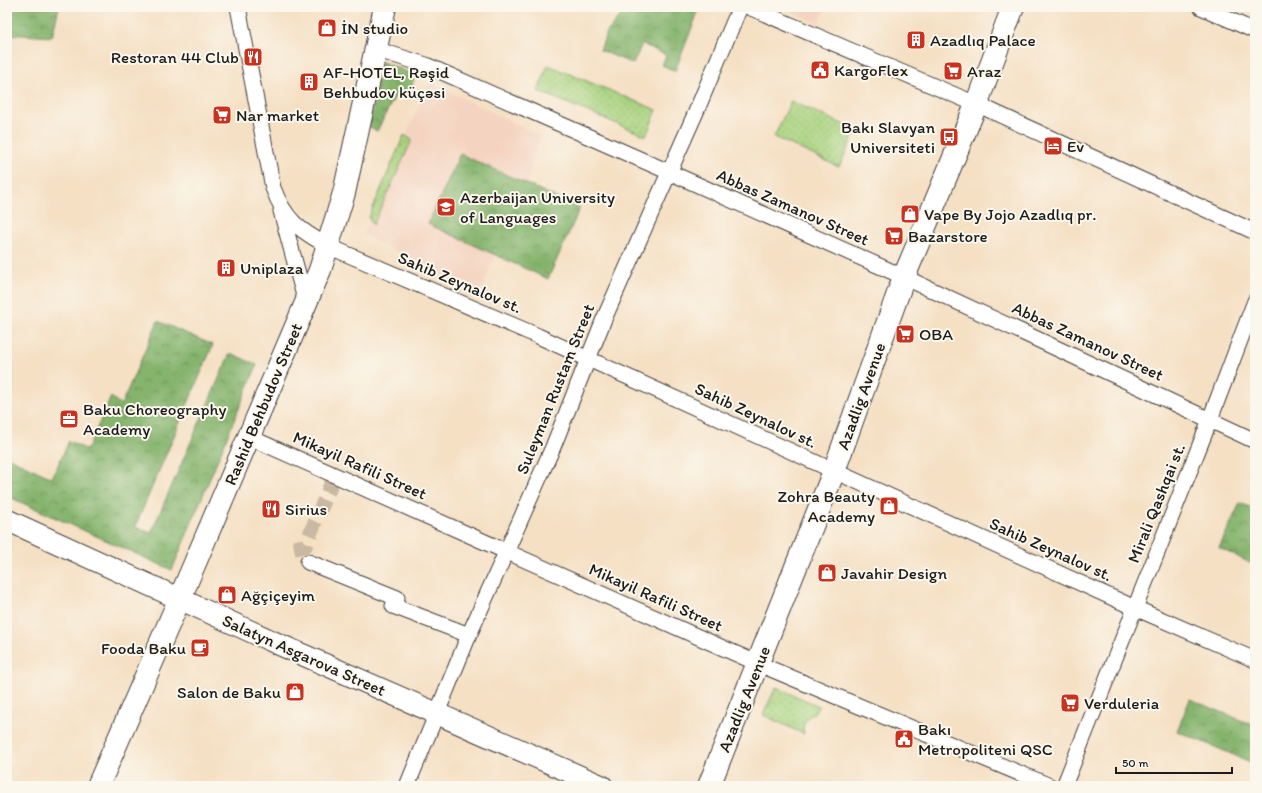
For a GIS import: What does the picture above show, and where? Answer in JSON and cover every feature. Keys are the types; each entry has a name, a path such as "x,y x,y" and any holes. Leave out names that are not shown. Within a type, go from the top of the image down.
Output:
{"main road":[{"name":"Rashid Behbudov Street","path":"98,786 249,437 306,303 328,246 344,193 385,7"},
{"name":"Azadlig Avenue","path":"709,786 759,664 834,471 904,277 976,104 1013,7"},
{"name":"Salatyn Asgarova Street","path":"7,520 437,714 602,786"}],"street":[{"path":"238,7 273,188 280,207 306,303"},
{"name":"Suleyman Rustam Street","path":"407,786 469,635 553,447 587,358 740,7"},
{"path":"749,7 976,104 1255,232"},
{"path":"1201,7 1255,31"},
{"name":"Abbas Zamanov Street","path":"375,49 426,65 669,172 904,277 1255,441"},
{"name":"Sahib Zeynalov st.","path":"280,207 296,225 328,246 587,358 1135,608 1255,660"},
{"name":"Mirali Qashqai st.","path":"1064,786 1210,419 1255,301"},
{"name":"Mikayil Rafili Street","path":"249,437 759,664 1050,786"},
{"path":"308,562 397,598 393,606 469,635"}],"shaded area":[{"path":"782,7 826,7 818,24"},
{"name":"Azerbaijan University of Languages","path":"429,82 540,136 527,184 480,292 363,235"}],"green space":[{"path":"7,7 59,7 52,37 7,34"},
{"path":"628,7 700,7 675,71 662,65 666,55 642,44 633,64 600,50 607,32"},
{"path":"382,62 416,75 407,97 396,94 377,131 369,127"},
{"path":"548,65 657,110 646,136 538,91"},
{"path":"791,101 856,130 839,167 774,137"},
{"path":"404,135 412,140 373,225 369,217"},
{"path":"460,154 580,208 548,279 428,224"},
{"path":"158,321 213,345 135,527 151,533 230,353 257,365 172,570 7,496 7,457 52,478 69,441 87,450 111,397 121,405"},
{"path":"1240,503 1255,509 1255,565 1219,548"},
{"path":"776,687 819,706 804,724 804,734 763,715"},
{"path":"1190,699 1255,726 1255,764 1177,731"}],"tunnel":[{"path":"294,548 305,546 335,475"}],"place":[{"name":"İN studio","path":"327,28"},
{"name":"Azadlıq Palace","path":"916,40"},
{"name":"Restoran 44 Club","path":"253,57"},
{"name":"KargoFlex","path":"820,70"},
{"name":"Araz","path":"953,71"},
{"name":"AF-HOTEL, Rəşid Behbudov küçəsi","path":"309,82"},
{"name":"Nar market","path":"222,115"},
{"name":"Bakı Slavyan Universiteti","path":"949,137"},
{"name":"Ev","path":"1053,146"},
{"name":"Azerbaijan University of Languages","path":"446,207"},
{"name":"Vape By Jojo Azadlıq pr.","path":"910,214"},
{"name":"Bazarstore","path":"894,236"},
{"name":"Uniplaza","path":"226,268"},
{"name":"OBA","path":"905,334"},
{"name":"Baku Choreography Academy","path":"69,419"},
{"name":"Zohra Beauty Academy","path":"889,506"},
{"name":"Sirius","path":"271,509"},
{"name":"Javahir Design","path":"827,573"},
{"name":"Ağçiçeyim","path":"227,595"},
{"name":"Fooda Baku","path":"200,648"},
{"name":"Salon de Baku","path":"295,692"},
{"name":"Verduleria","path":"1070,703"},
{"name":"Bakı Metropoliteni QSC","path":"904,739"}]}
